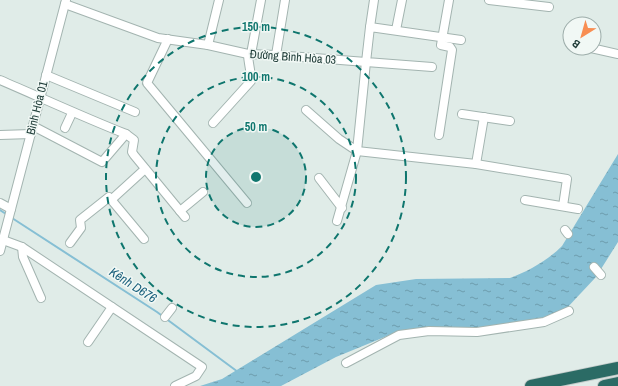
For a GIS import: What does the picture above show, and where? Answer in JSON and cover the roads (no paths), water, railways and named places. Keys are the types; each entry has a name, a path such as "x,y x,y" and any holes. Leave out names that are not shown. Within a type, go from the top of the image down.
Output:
{"highway":[{"path":"531,386 618,368"},
{"path":"604,386 618,383"}],"street":[{"path":"208,45 219,0"},
{"path":"213,123 251,81 252,78 248,66 261,0"},
{"path":"276,55 285,0"},
{"path":"337,221 342,208 357,151 374,0"},
{"path":"396,30 402,0"},
{"path":"439,135 452,50 450,47 441,46 449,0"},
{"path":"489,0 549,8"},
{"name":"Đường Bình Hòa 03","path":"66,2 158,38 208,45 250,54 432,67"},
{"name":"Bình Hòa 01","path":"0,251 66,2"},
{"path":"370,26 461,40"},
{"path":"168,39 147,83 247,203"},
{"path":"602,50 618,54"},
{"path":"46,75 135,112"},
{"path":"0,80 40,97 72,113 126,134 134,140 132,152 183,214 203,192"},
{"path":"306,110 339,139 357,151 476,164 566,179 563,206"},
{"path":"65,128 72,113"},
{"path":"462,114 510,121"},
{"path":"476,164 484,118"},
{"path":"0,135 32,130 102,162 126,134"},
{"path":"111,200 145,169"},
{"path":"319,178 342,208"},
{"path":"70,243 81,228 80,220 109,197 144,239"},
{"path":"525,200 578,209"},
{"path":"0,203 11,212"},
{"path":"4,237 22,247 112,307 156,331 202,367 196,376 175,386"},
{"path":"22,247 23,257 41,298"},
{"path":"594,266 601,275"},
{"path":"88,342 112,307"},
{"path":"165,317 172,308"},
{"path":"346,363 399,335 429,331 477,332 544,322 569,312"}],"water":[{"path":"618,154 618,242 596,277 566,309 544,319 475,330 397,332 336,357 281,386 200,386 222,379 376,285 416,279 510,278 524,272 551,256 562,246"}],"waterway":[{"name":"Kênh D676","path":"0,210 6,214"},
{"name":"Kênh D676","path":"12,218 157,312 238,372"}]}
